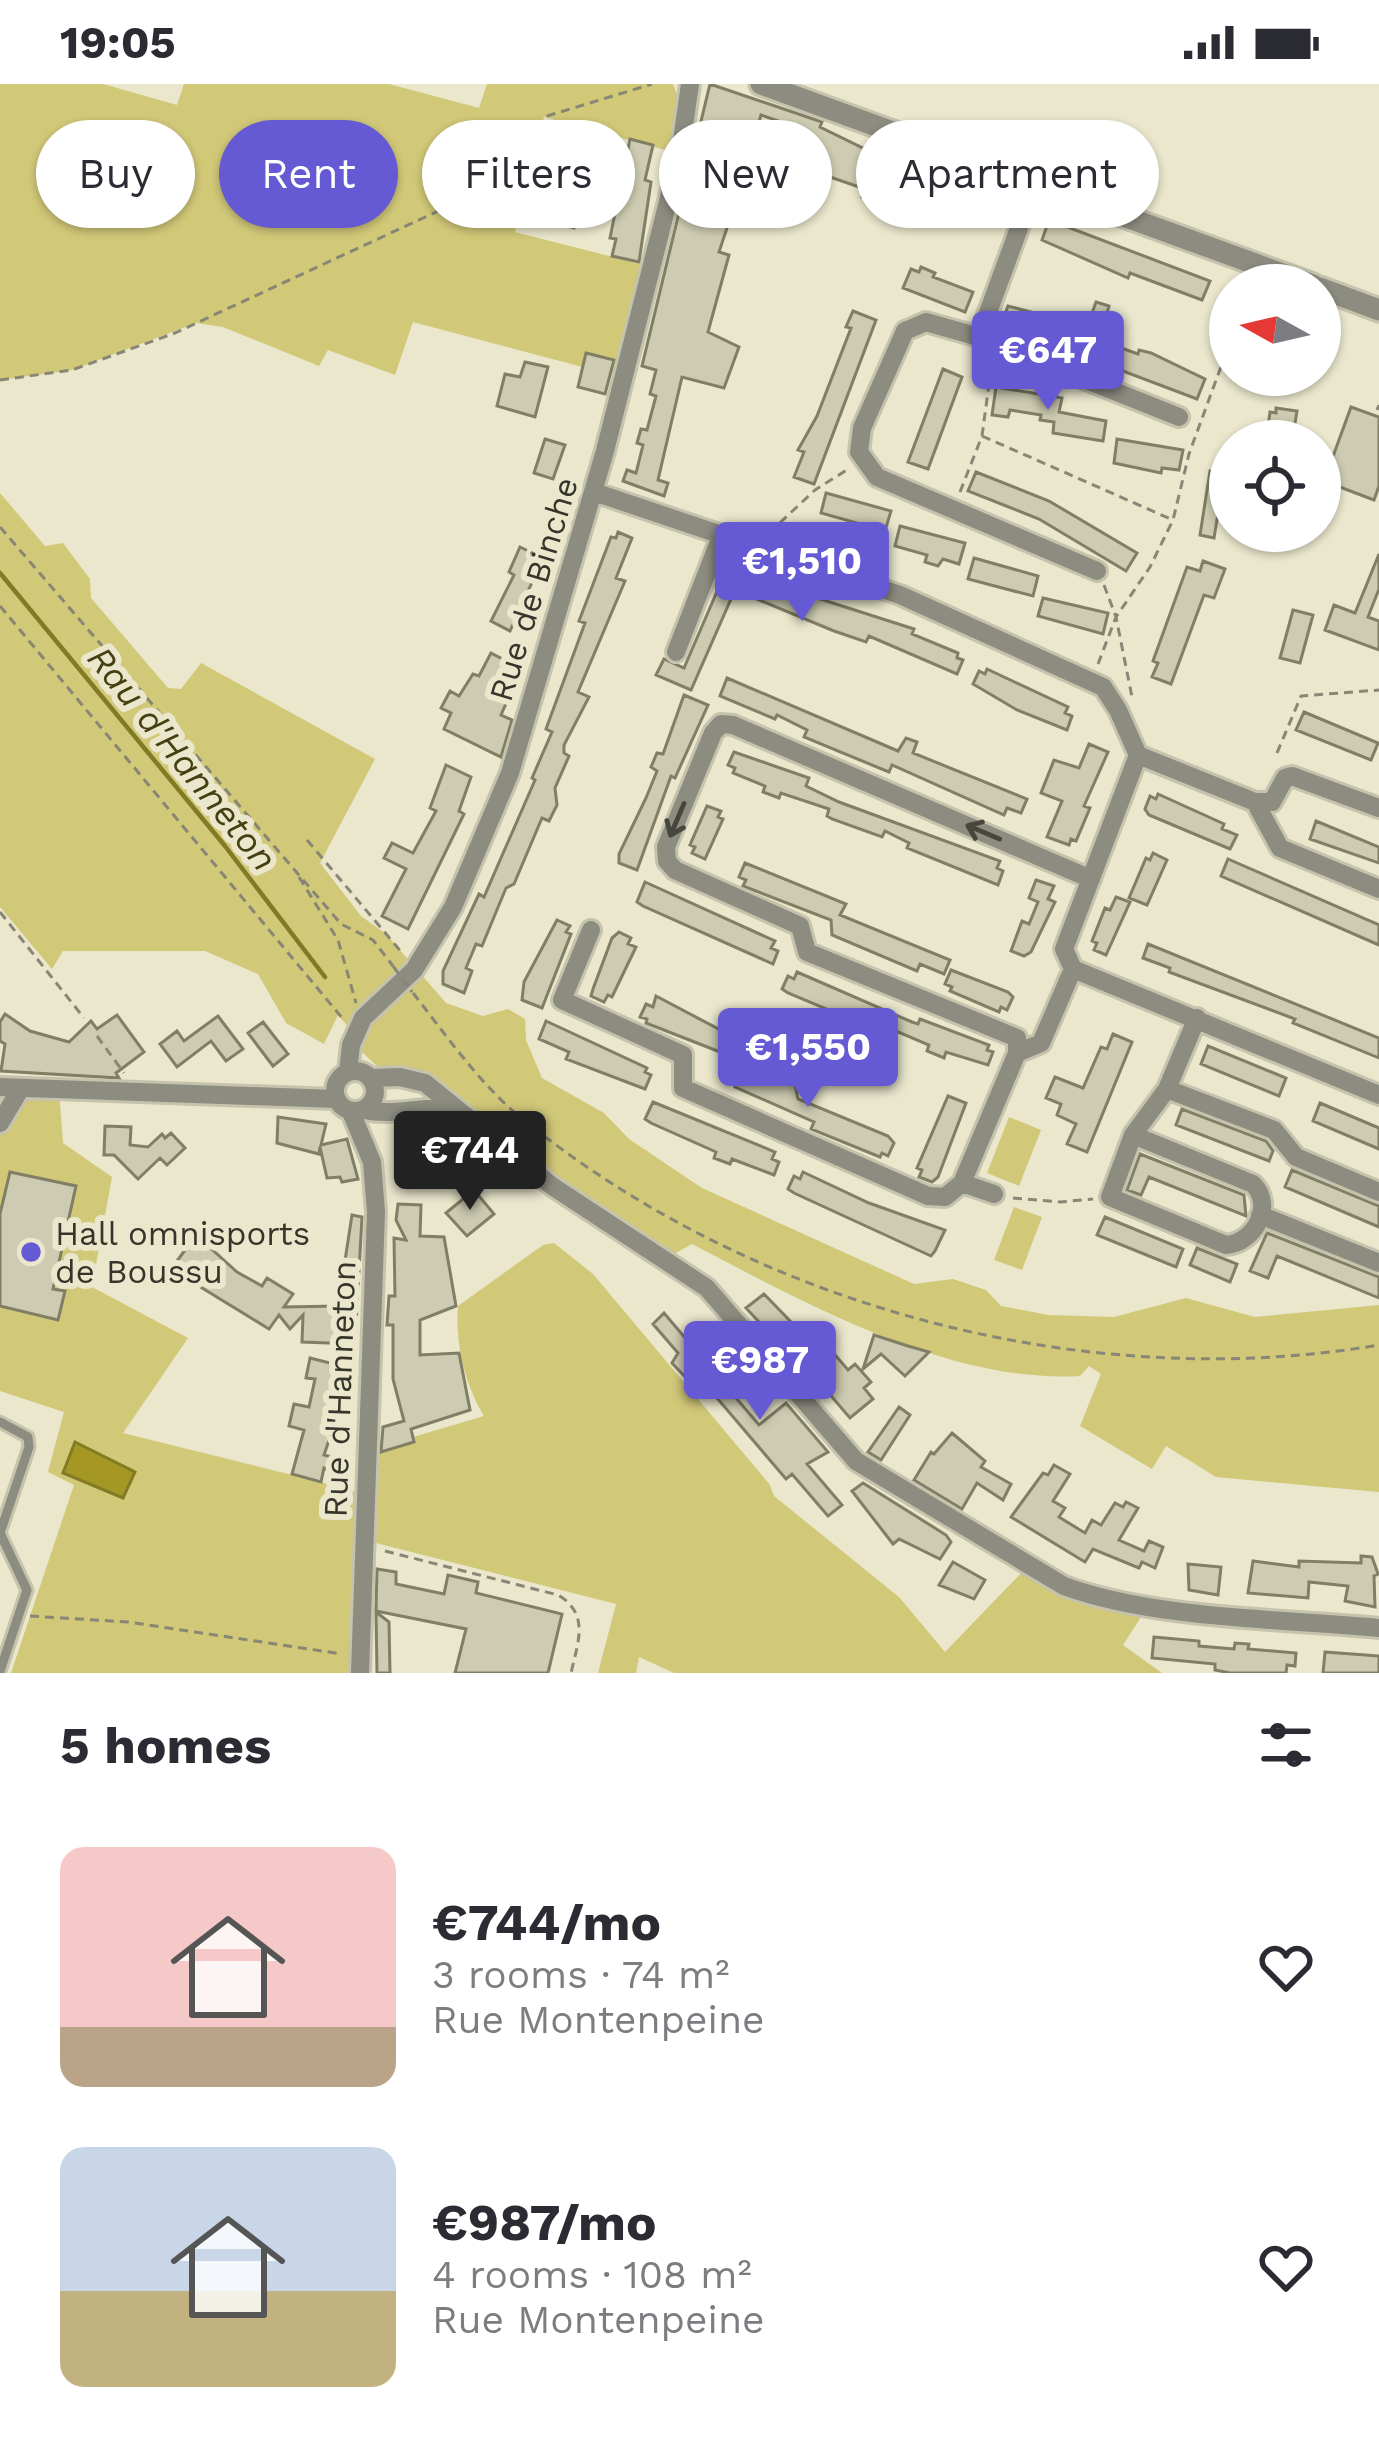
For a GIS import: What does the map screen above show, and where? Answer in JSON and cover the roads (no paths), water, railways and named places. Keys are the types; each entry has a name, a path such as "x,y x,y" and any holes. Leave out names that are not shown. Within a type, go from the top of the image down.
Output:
{"street":[{"name":"Rue de Binche","path":"350,1107 338,1080 348,1072 355,1035 383,995 414,970 453,907 493,821 594,492 680,154 690,84"},
{"path":"761,84 862,120"},
{"path":"987,340 1022,228"},
{"path":"1159,228 1258,264"},
{"path":"1341,295 1379,310"},
{"path":"1097,571 877,476 862,460 858,444 862,428 905,331 926,322 987,340 1179,416"},
{"path":"594,492 901,595 1092,682 1110,696 1138,755 1255,802 1272,802 1285,778 1292,776 1379,808"},
{"path":"676,652 722,534"},
{"path":"591,930 562,1000 682,1054 682,1088 928,1196 945,1197 962,1183 1017,1053 1017,1038 807,952 800,926 675,870 667,861 666,847 713,734 722,724 733,724 1091,878"},
{"path":"1138,755 1064,949 1073,969 1379,1095"},
{"path":"1255,802 1284,851 1379,889"},
{"path":"1017,1053 1041,1043 1073,969"},
{"path":"1133,1135 1253,1184 1262,1193 1252,1235 1241,1244 1226,1245 1110,1197 1133,1135 1167,1089 1197,1018"},
{"path":"348,1072 425,1083 552,1186 696,1279 856,1461 1064,1586 1099,1599 1148,1606 1379,1628"},
{"path":"350,1107 374,1098 371,1078"},
{"path":"0,1123 10,1087 350,1107 395,1115 435,1108 456,1111"},
{"path":"1167,1089 1274,1130 1296,1157 1379,1192"},
{"name":"Rue d'Hanneton","path":"350,1107 371,1162 376,1212 360,1673"},
{"path":"371,1162 376,1140 395,1115"},
{"path":"962,1183 994,1194"},
{"path":"1260,1215 1379,1263"}],"lane":[{"path":"0,1422 28,1437 29,1447 0,1533 26,1581 0,1671"}],"waterway":[{"name":"Rau d'Hanneton","path":"0,573 225,846 325,977"}],"place":[{"name":"Hall omnisports de Boussu","path":"31,1252"}]}
